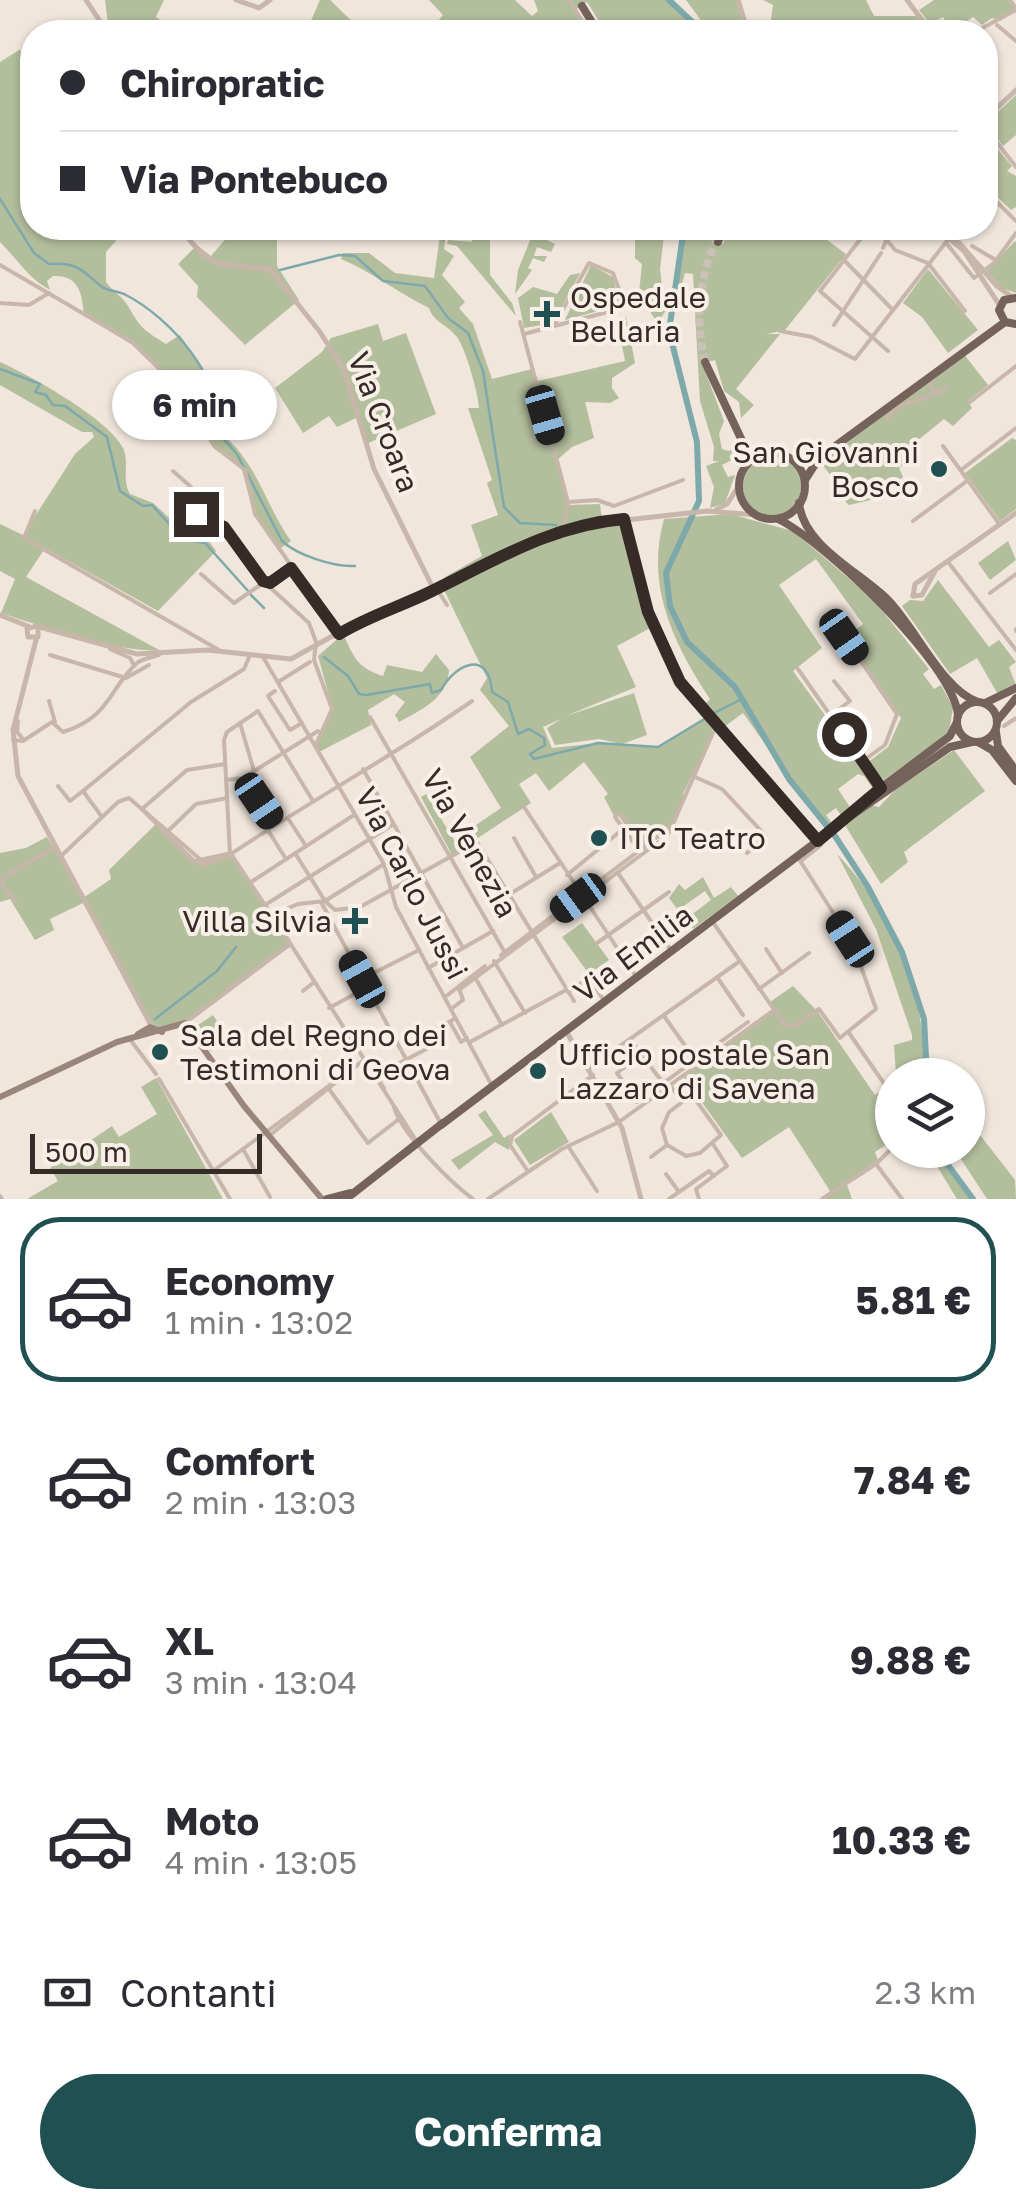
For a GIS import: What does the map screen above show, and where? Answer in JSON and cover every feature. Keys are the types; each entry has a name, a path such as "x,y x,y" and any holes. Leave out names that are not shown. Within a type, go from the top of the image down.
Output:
{"main road":[{"path":"582,6 591,20"},
{"path":"1014,298 1008,319 813,456 794,459 762,454 745,440 706,362 744,445 747,464 738,487 740,502 757,515 778,519 801,534 886,606 955,698 959,727 975,742 992,750 1016,781"},
{"path":"1008,319 820,458 805,480 800,503 801,518 810,532 886,598 960,694 992,714 996,742 1016,772"},
{"path":"747,464 762,454"},
{"path":"794,459 805,480"},
{"path":"778,519 791,515 800,503"},
{"path":"885,788 950,747 990,738 992,714 998,701 1016,688"},
{"path":"992,714 1015,699"},
{"path":"885,788 959,727 966,706 992,714"},
{"name":"Via Emilia","path":"346,1199 799,859 885,788"},
{"path":"0,1097 36,1076 135,1039 151,1029 185,1023 268,1134 317,1190 331,1199"},
{"name":"Via Emilia","path":"331,1199 354,1191"}],"street":[{"path":"236,0 260,8 270,0"},
{"path":"1010,0 1016,9"},
{"path":"998,144 1016,168"},
{"path":"998,203 1016,221"},
{"path":"955,240 974,278 996,260 1016,233"},
{"name":"Via Croara","path":"191,240 210,262 274,272 320,332 344,370 374,469 436,590"},
{"path":"858,240 820,289 888,351"},
{"path":"834,325 864,282 886,240"},
{"path":"888,240 895,250 928,263 965,311"},
{"path":"780,331 812,337 855,359 949,240"},
{"path":"956,240 982,271 1014,298"},
{"path":"972,246 996,260"},
{"path":"843,259 892,310"},
{"path":"524,334 623,307 613,273 590,262 554,325"},
{"path":"0,265 132,342 190,398 214,446 245,470 254,514 339,634"},
{"path":"982,271 1008,319"},
{"path":"0,303 29,305 49,293"},
{"path":"563,315 565,322"},
{"path":"520,322 568,502 563,529"},
{"path":"970,402 1016,366"},
{"path":"928,377 935,394"},
{"path":"886,418 899,406 947,388"},
{"path":"960,470 1016,428"},
{"path":"943,446 1000,525"},
{"path":"173,471 191,488 196,514 224,527 263,581 270,583 309,623 316,649 313,662 332,705 316,748"},
{"path":"568,502 597,500 611,506 683,480"},
{"path":"913,522 967,482"},
{"path":"710,511 727,504 738,487"},
{"path":"35,511 24,538 221,651"},
{"path":"0,615 28,632 52,631 159,655 221,651 263,657 300,656 376,612 436,590 480,564 563,529 695,512 757,515"},
{"path":"936,570 922,595 913,596 913,586 1000,525 1015,517"},
{"path":"624,519 648,612 676,676 720,730 824,838"},
{"path":"948,562 1016,650"},
{"path":"201,574 234,604 270,583 288,566"},
{"path":"990,593 1016,574"},
{"path":"436,590 447,604"},
{"path":"28,632 38,634"},
{"path":"28,632 33,657"},
{"path":"841,632 897,714 885,745 863,761"},
{"path":"38,634 16,714 16,766 151,1029"},
{"path":"106,646 130,658 132,669"},
{"path":"50,655 126,678 149,665"},
{"path":"49,701 64,732 72,729 108,706 140,661 159,655"},
{"path":"58,786 70,802 192,702 244,668 250,655"},
{"path":"300,656 313,662"},
{"name":"Via Carlo Jussi","path":"263,657 384,864 396,906 492,1086"},
{"path":"278,682 313,662"},
{"path":"808,664 798,670 885,788"},
{"path":"830,715 850,702 834,681"},
{"name":"Via Carlo Jussi","path":"275,691 268,696 290,730 302,723"},
{"name":"Via Venezia","path":"395,754 472,701"},
{"path":"313,801 258,712 224,736 228,841 233,853 417,1143"},
{"path":"16,714 17,732 24,739"},
{"path":"992,714 1014,719 1016,728"},
{"name":"Via Venezia","path":"370,716 505,953"},
{"path":"16,766 16,748 24,739 56,722"},
{"path":"240,723 254,771"},
{"path":"226,780 244,778 322,728"},
{"path":"444,997 666,834 676,822 712,738 720,730"},
{"path":"712,738 720,730"},
{"path":"13,740 24,739"},
{"path":"167,832 193,861 203,864 233,853 362,768 395,754"},
{"path":"142,809 187,770 225,764"},
{"path":"362,768 463,948"},
{"path":"695,777 727,793 766,836 747,853"},
{"path":"244,778 275,825"},
{"path":"83,791 102,817"},
{"path":"60,856 125,798 202,860"},
{"path":"167,832 196,804 227,798"},
{"path":"524,807 581,898 638,978"},
{"path":"619,813 642,851 615,817 619,813"},
{"path":"251,882 354,815"},
{"path":"289,820 306,846"},
{"path":"266,906 393,824"},
{"path":"567,875 623,829"},
{"path":"268,832 286,859"},
{"path":"514,838 536,878"},
{"path":"323,901 330,908 349,910 394,890 473,843 481,845 574,1001"},
{"path":"16,902 2,884 4,877 55,847"},
{"path":"193,861 233,853"},
{"path":"295,853 442,1124"},
{"path":"712,921 790,1027 819,1009 838,1038 849,1033 876,1012 850,939 799,859"},
{"path":"510,894 560,863"},
{"path":"272,915 305,902 323,901 384,864"},
{"path":"617,871 672,952"},
{"path":"597,943 668,892"},
{"path":"328,918 330,908"},
{"path":"428,968 493,931"},
{"path":"185,1023 290,945"},
{"path":"362,979 419,950"},
{"path":"766,950 782,973"},
{"path":"759,989 809,953"},
{"path":"494,961 525,1013"},
{"path":"588,1068 740,961"},
{"path":"474,976 502,1025"},
{"path":"717,977 743,1014"},
{"path":"468,1040 589,978 605,1002"},
{"path":"303,991 313,983"},
{"path":"329,1008 366,988"},
{"path":"451,1009 462,1002 457,989"},
{"path":"642,1054 616,1074 638,1102 774,1010"},
{"path":"663,1015 697,1062"},
{"path":"377,1075 432,1046 428,1034 456,1018"},
{"name":"Via Carlo Jussi","path":"449,1022 460,1042 468,1040"},
{"path":"488,1199 568,1146 619,1122 748,1022"},
{"path":"566,1031 619,1122 642,1199"},
{"path":"849,1033 875,1071"},
{"path":"135,1039 230,1199"},
{"path":"630,1039 663,1083"},
{"path":"364,1060 384,1091"},
{"path":"213,1171 364,1060"},
{"path":"268,1134 364,1060"},
{"path":"528,1171 511,1146 512,1136 592,1076"},
{"path":"670,1085 683,1102"},
{"path":"329,1089 368,1143 400,1119"},
{"path":"691,1097 720,1134 713,1144 689,1156 667,1145 664,1120 691,1097"},
{"path":"394,1107 417,1143 470,1199"},
{"path":"699,1199 696,1189 727,1165 713,1144"},
{"path":"651,1157 667,1145"},
{"path":"568,1146 597,1191"},
{"path":"243,1149 270,1197"},
{"path":"822,1199 875,1165"},
{"path":"879,1168 902,1199"},
{"path":"670,1199 709,1170 714,1176"},
{"path":"666,1174 679,1192"}],"green space":[{"path":"105,0 164,0 156,17 160,20 108,20"},
{"path":"320,0 330,0 351,20 311,20"},
{"path":"429,0 515,0 532,16 538,11 534,0 669,0 695,20 598,20 587,2 575,10 581,20 439,20 443,15"},
{"path":"686,0 739,0 746,20 701,20"},
{"path":"763,0 866,0 874,16 916,16 919,20 771,20 773,5"},
{"path":"934,0 1008,0 1015,9 1000,21 973,17 927,20 919,10"},
{"path":"20,50 20,240 116,241 106,252 106,282 153,335 166,344 180,335 230,414 228,439 248,463 291,541 278,550 254,515 241,466 209,442 201,415 190,400 139,349 84,315 74,282 53,276 47,281 50,290 29,274 0,242 0,62"},
{"path":"1016,95 1016,135 1003,146 998,139 998,112"},
{"path":"998,150 1012,166 1007,171 1016,176 1016,207 1011,210 998,198"},
{"path":"225,240 277,240 277,266 299,300 245,345 197,297 198,286 178,264 197,245 211,256"},
{"path":"439,240 445,240 444,249 454,256 442,275 465,302 459,308 473,324 492,379 532,369 552,437 538,381 625,361 618,324 626,317 635,363 612,378 612,388 619,398 610,403 585,402 594,438 572,447 557,460 569,505 600,504 602,520 622,526 642,603 654,626 617,646 636,687 566,716 634,693 647,735 622,744 599,739 555,745 547,728 561,719 543,727 552,748 598,743 658,747 707,718 714,732 683,794 686,797 676,822 645,848 620,812 614,816 604,797 608,794 584,762 549,791 536,773 519,784 531,803 452,855 421,797 426,794 454,840 501,808 470,757 509,726 480,690 487,678 444,590 445,577 482,556 471,525 498,515 487,483 492,480 468,408 479,408 476,392 457,337 429,308 341,259 343,253 369,253 395,273 434,278"},
{"path":"448,240 490,240 490,275 512,303 516,316 457,246 447,244"},
{"path":"530,240 555,244 551,252 537,247 534,256 547,256 544,262 533,258 528,268 532,270 515,294 518,270"},
{"path":"635,240 664,240 660,269 665,312 660,319 654,318 639,293 642,264 635,258"},
{"path":"682,240 713,240 723,244 724,240 827,240 846,254 785,330 767,334 780,334 736,389 754,405 741,418 739,402 724,391 715,360 702,363 724,421 719,434 722,449 729,451 739,442 738,467 732,460 722,465 728,477 735,475 725,503 710,508 714,487 706,466 719,461 713,461 714,447 700,401 693,274 685,273 669,331"},
{"path":"1015,241 1016,293 1002,288 987,271"},
{"path":"591,265 613,277 620,305 565,320"},
{"path":"928,269 978,330 948,353 922,317 903,303"},
{"path":"580,273 553,323 524,328 518,298 533,287 557,294 570,275"},
{"path":"378,324 383,341 406,333 436,414 366,444 356,418 337,427 329,416 303,433 275,388 322,352 331,338"},
{"path":"963,353 988,385 968,401 972,408 953,426 944,419 911,446 916,453 899,468 903,477 879,496 868,482 857,490 867,487 879,498 849,505 842,498 846,486 853,491 840,477 835,481 821,463"},
{"path":"0,362 48,387 102,424 123,448 130,494 153,503 189,536 208,540 216,551 158,611 45,548 26,577 161,651 100,643 1,613 15,579 0,571 0,524 23,535 75,454 94,437 92,432 82,432 0,385"},
{"path":"1012,438 1016,440 1016,509 1000,521 965,473"},
{"path":"772,457 793,465 801,486 793,507 772,515 751,507 743,486 751,465"},
{"path":"730,514 793,531 873,599 929,669 923,674 934,689 941,685 953,707 949,733 884,780 867,763 888,747 901,718 847,637 863,624 816,559 779,585 822,648 793,671 877,787 874,790 858,774 838,789 851,809 842,817 836,808 826,815 833,825 826,830 743,713 720,730 702,707 710,699 666,614 658,568 664,519"},
{"path":"1008,541 1016,560 990,580 978,563"},
{"path":"938,580 989,647 999,640 1016,662 1009,667 1016,685 1000,698 977,658 950,674 902,606 910,600 923,601"},
{"path":"343,634 357,661 374,673 383,676 387,665 422,672 436,654 449,670 447,680 439,696 399,722 395,715 405,702 394,694 368,710 371,725 319,752 316,743 333,710 318,656"},
{"path":"954,750 985,791 904,852 908,862 881,884 845,825 871,805 879,807 895,790"},
{"path":"157,823 195,859 227,852 234,855 288,941 288,947 175,1029 155,1027 83,903 50,919 54,930 35,940 10,899 0,902 0,853 26,848 47,837 83,898 111,879 109,870"},
{"path":"837,854 875,903 902,956 919,1014 925,1058 895,1058 894,1045 912,1040 912,1035 876,929"},
{"path":"703,877 714,898 731,887 738,896 693,929 686,919 711,900 705,891 678,910 669,898 679,884 685,890"},
{"path":"582,923 609,960 589,974 562,937"},
{"path":"793,986 818,1012 875,1095 875,1162 846,1182 852,1199 821,1199 830,1191 789,1127 742,1158 683,1076 775,1010 770,1002"},
{"path":"213,1015 229,1039 210,1051 195,1027"},
{"path":"156,1078 223,1199 27,1199 58,1181 50,1168 112,1126 119,1137 157,1114 141,1087"},
{"path":"485,1110 504,1138 510,1134 509,1150 495,1142 459,1170 451,1160 493,1135 478,1115"},
{"path":"551,1112 569,1142 530,1165 514,1140"},
{"path":"985,1141 1015,1180 1016,1199 987,1199 967,1168 985,1168"},
{"path":"938,1168 950,1168 973,1199 957,1199"}],"waterway":[{"path":"669,0 690,20"},
{"path":"0,199 20,231"},
{"path":"26,240 34,253 49,264 74,266 104,288 124,294 160,318 192,353 204,373 219,414 220,435 237,454 282,541 316,559 355,566"},
{"path":"682,240 669,331 697,442 699,501 666,573 670,606 687,642 735,687 789,779 835,836 868,887 902,952 924,1019 926,1058"},
{"path":"280,270 339,255 355,256 383,281 425,286 448,318 468,333 483,371 504,507 520,523 556,525"},
{"path":"0,369 40,384 35,392 46,395 53,405 65,406 107,437 120,491 143,506 152,505 183,539 205,543 249,592"},
{"path":"251,595 264,608"},
{"path":"324,657 348,676 359,694 366,695 430,684 432,693 441,690 463,667 478,665 490,678 492,692 508,702 518,734 529,729 544,738 545,745 530,754 534,759 598,743 658,747 706,718"},
{"path":"712,714 742,699"},
{"path":"155,1019 217,971 236,947"},
{"path":"950,1168 973,1199"}],"tunnel":[{"path":"705,362 700,301 716,241"}],"place":[{"name":"Ospedale Bellaria","path":"547,314"},
{"name":"San Giovanni Bosco","path":"939,469"},
{"name":"ITC Teatro","path":"599,838"},
{"name":"Villa Silvia","path":"355,921"},
{"name":"Sala del Regno dei Testimoni di Geova","path":"160,1052"},
{"name":"Ufficio postale San Lazzaro di Savena","path":"538,1071"}],"route":[{"path":"196,514 224,527 263,581 270,583 288,566 291,568 339,634 376,612 418,598 480,564 563,529 592,521 624,519 642,595 680,682 818,841 881,788 844,734"}]}
